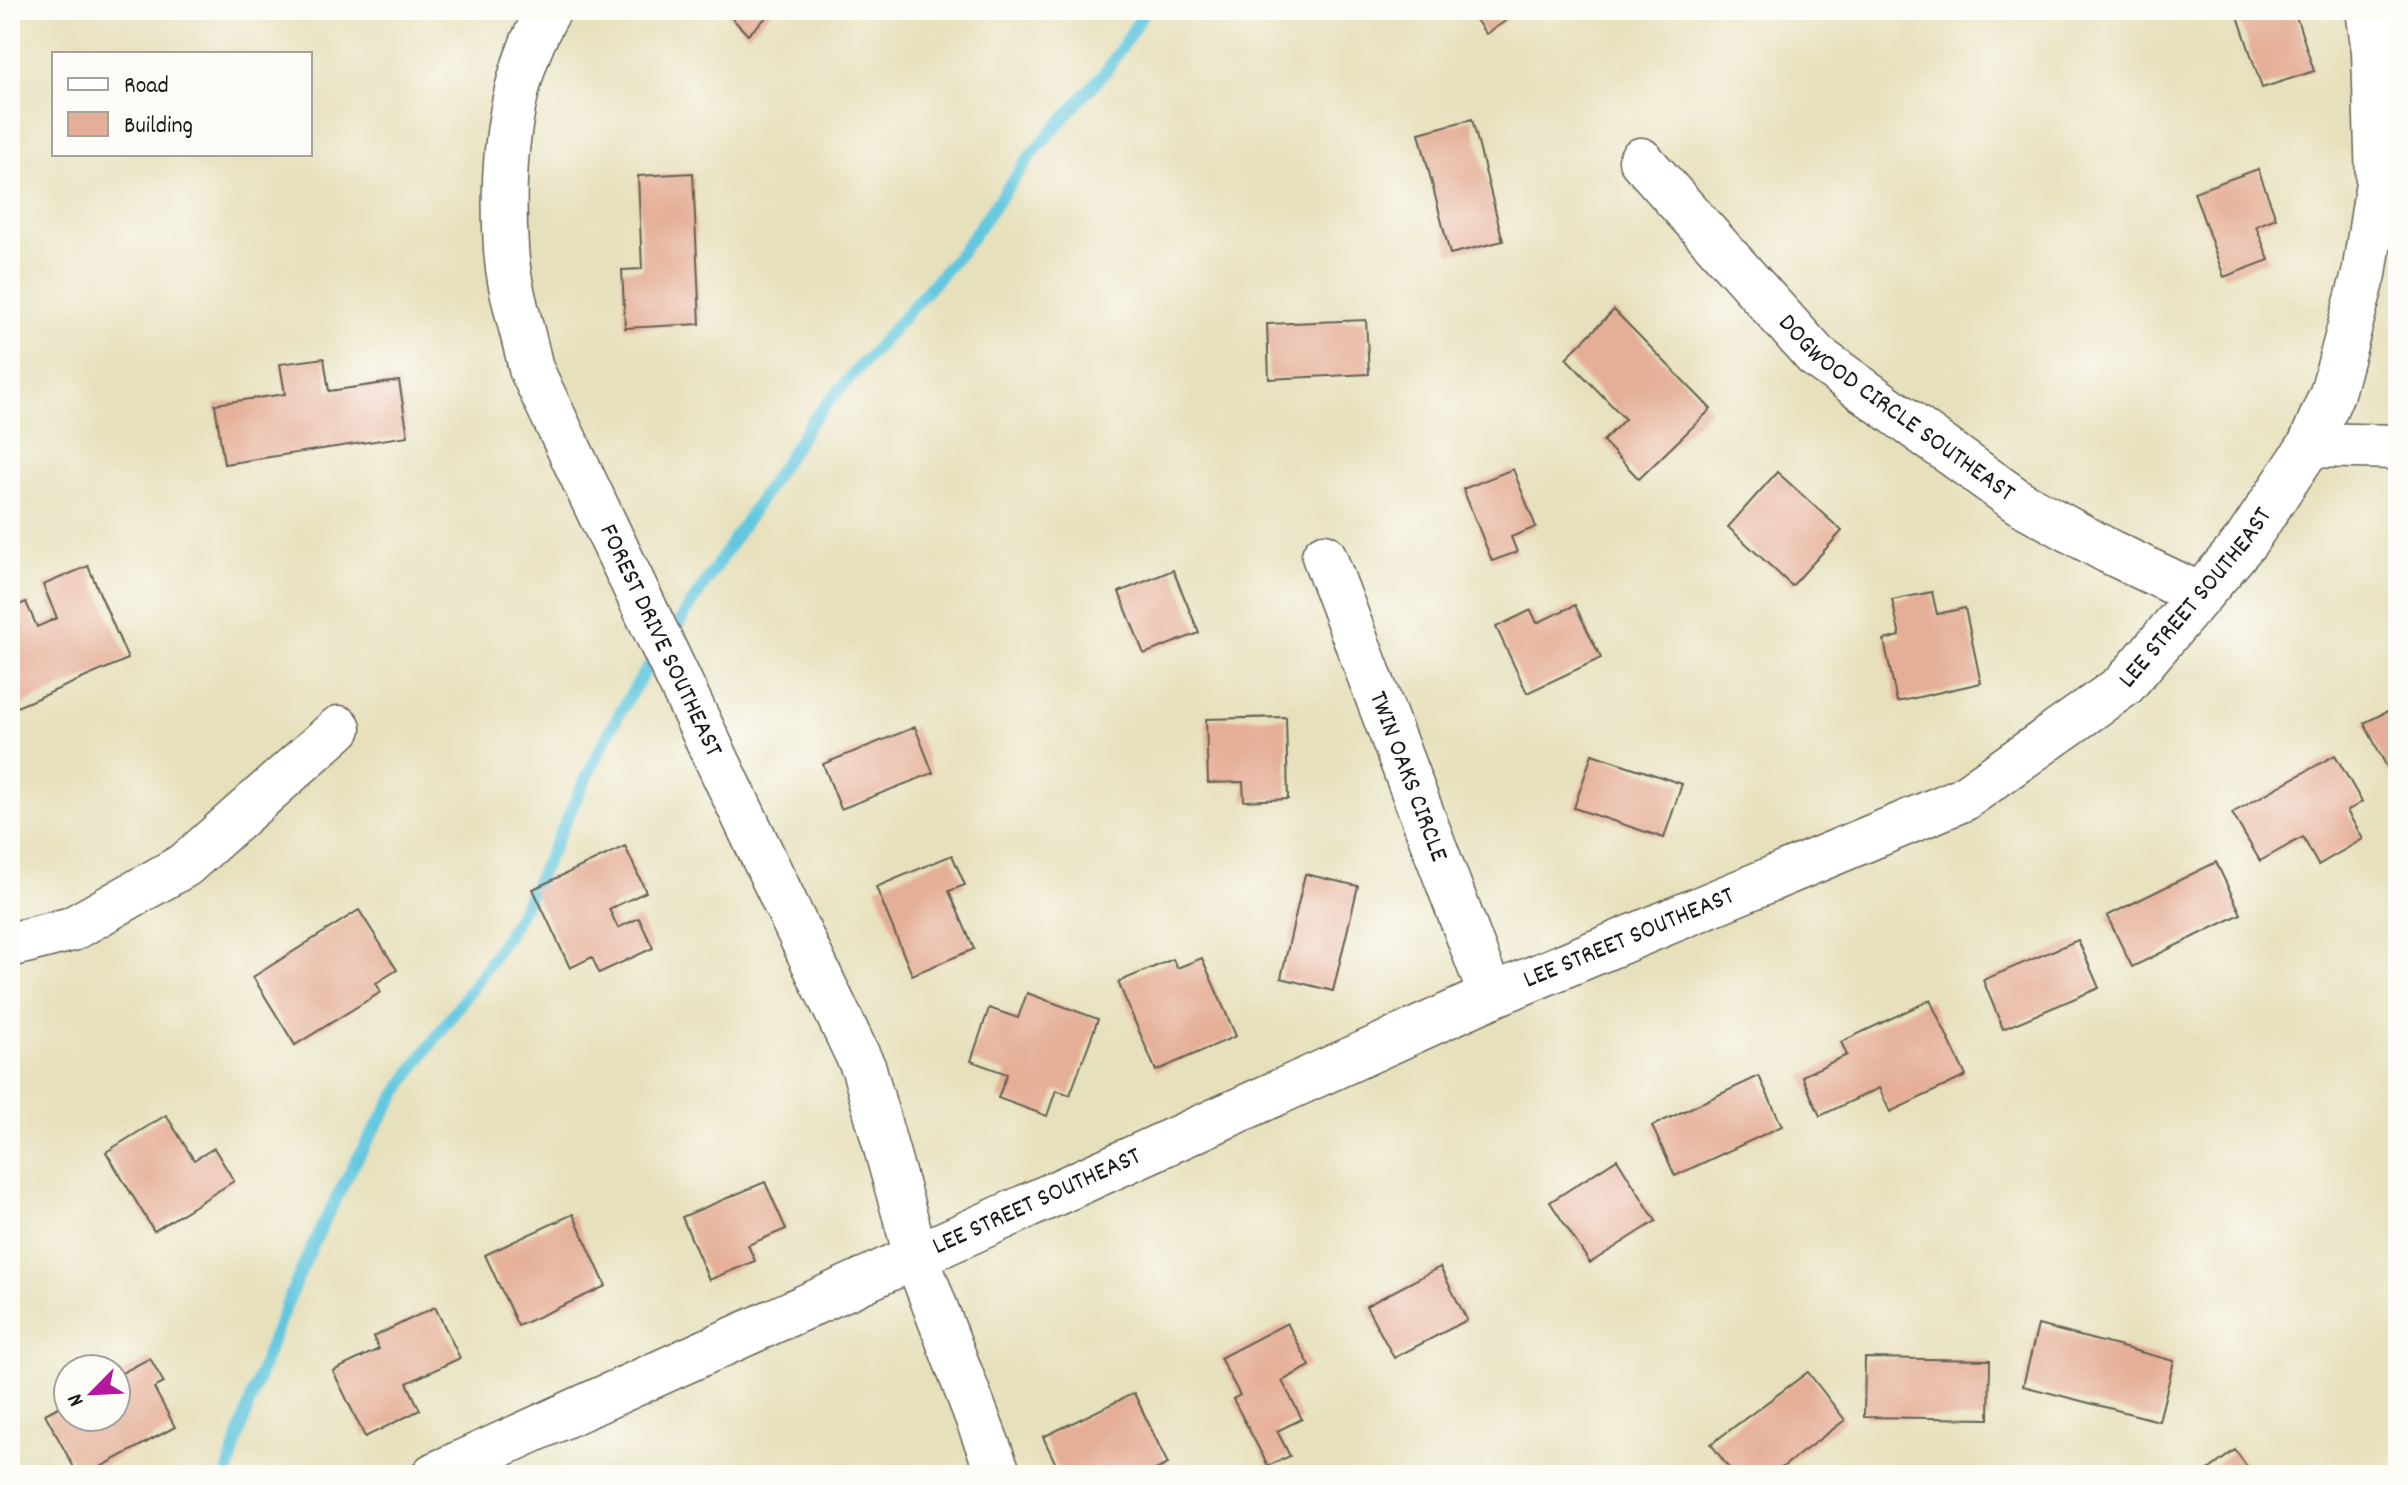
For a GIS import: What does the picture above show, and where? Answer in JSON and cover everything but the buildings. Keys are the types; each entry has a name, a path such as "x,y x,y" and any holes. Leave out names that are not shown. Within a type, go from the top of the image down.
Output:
{"street":[{"name":"FOREST DRIVE SOUTHEAST","path":"549,10 530,41 506,139 506,251 531,369 864,1069 917,1259 999,1475"},
{"name":"LEE STREET SOUTHEAST","path":"434,1475 917,1259 1491,996 1963,799 2124,685 2246,541 2310,445 2332,393 2364,274 2378,183 2374,51 2368,10"},
{"name":"DOGWOOD CIRCLE SOUTHEAST","path":"1641,160 1816,356 2019,502 2108,551 2200,595"},
{"path":"2310,445 2398,447"},
{"name":"TWIN OAKS CIRCLE","path":"1324,556 1491,996"},
{"path":"10,945 72,929 185,865 339,728"}],"waterway":[{"path":"669,638 811,422 962,251 1031,155 1106,71 1146,10"},
{"path":"227,1475 275,1333 337,1196 403,1085 517,918 616,719 656,656"}]}
